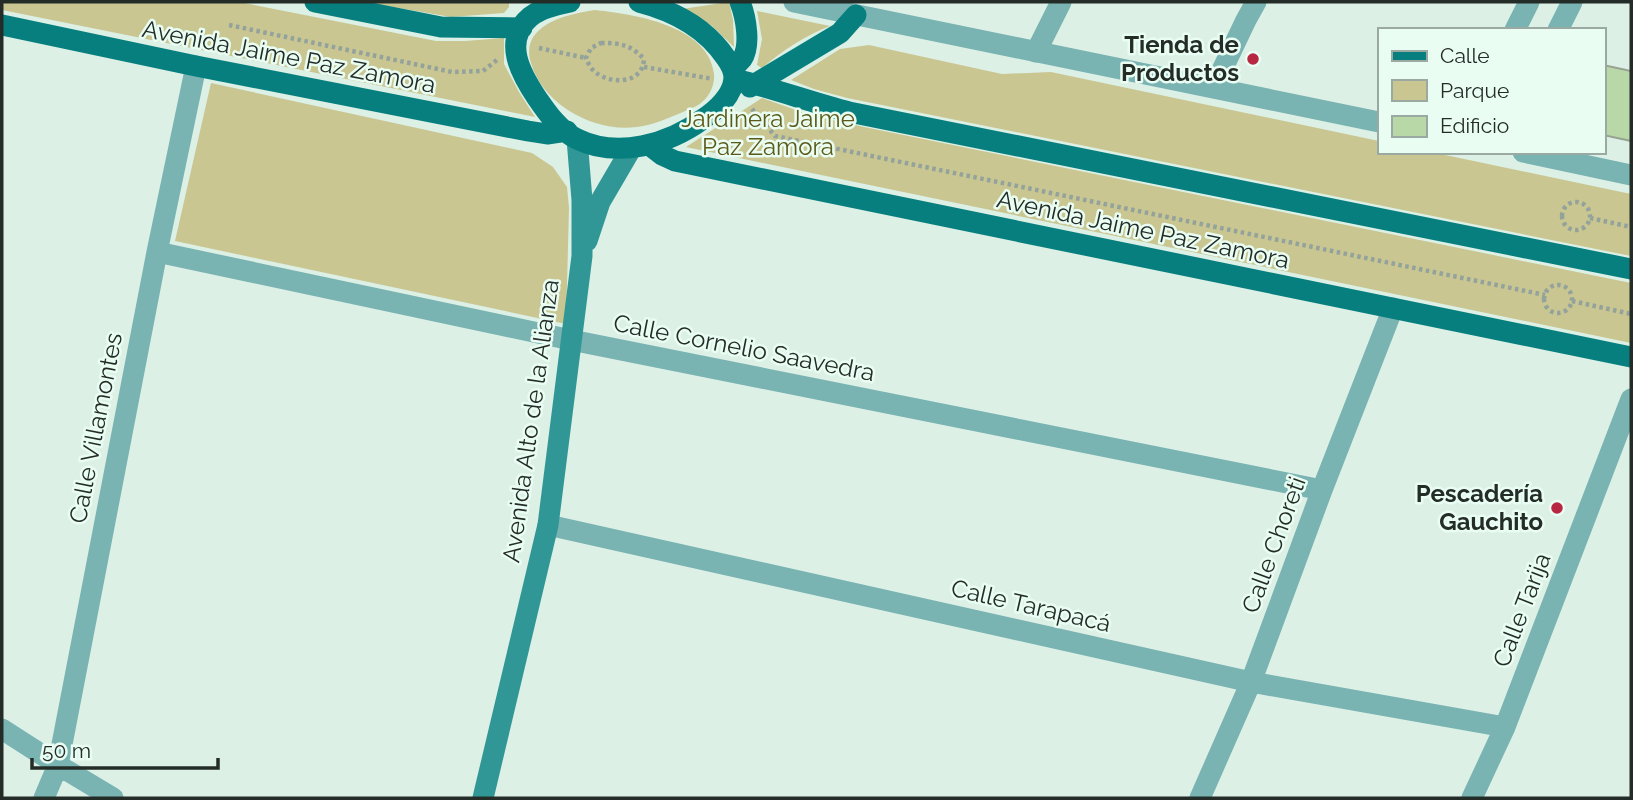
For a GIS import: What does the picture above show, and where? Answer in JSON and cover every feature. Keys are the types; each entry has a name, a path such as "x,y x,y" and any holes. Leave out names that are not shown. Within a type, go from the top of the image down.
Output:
{"main road":[{"path":"315,2 441,27 526,23"},
{"path":"570,2 546,8 526,23 517,38 516,51 517,63 527,83 553,121 572,135"},
{"path":"727,75 743,59 747,38 740,2"},
{"path":"640,147 669,138 695,125 715,111 730,90 719,48 685,20 651,3"},
{"path":"723,101 757,84 839,33 860,9"},
{"name":"Avenida Jaime Paz Zamora","path":"2,25 528,131 572,135 600,147 640,147 675,161 1631,357"},
{"path":"727,75 849,112 1631,269"},
{"name":"Avenida Alto de la Alianza","path":"484,798 548,525 582,256 582,200 572,135"},
{"name":"Avenida Alto de la Alianza","path":"582,256 600,202 640,147"}],"street":[{"path":"794,2 860,9 1036,52 1378,122"},
{"path":"1036,52 1061,2"},
{"path":"1214,87 1256,2"},
{"path":"1516,28 1529,2"},
{"path":"1559,28 1572,2"},
{"name":"Calle Villamontes","path":"44,798 58,765 157,252 196,66"},
{"path":"1532,154 1631,175"},
{"name":"Calle Cornelio Saavedra","path":"157,252 571,340 1322,490"},
{"name":"Calle Choreti","path":"1200,798 1251,682 1393,308"},
{"name":"Calle Tarija","path":"1472,798 1505,727 1631,399"},
{"name":"Calle Tarapacá","path":"548,525 1251,682 1505,727"},
{"path":"2,729 113,798"}],"path":[{"path":"526,23 586,58 595,72 608,80 626,80 638,74 644,67 644,60 634,48 616,43 601,43 591,48 586,58"},
{"path":"229,25 452,72 483,71 504,56"},
{"path":"644,67 727,75"},
{"path":"750,106 775,136 1545,295"},
{"path":"1577,202 1585,205 1590,218 1585,226 1572,230 1562,221 1562,212 1567,205 1577,202"},
{"path":"1590,218 1631,227"},
{"path":"1554,285 1564,285 1571,292 1571,306 1564,311 1555,312 1545,304 1545,295 1546,290 1554,285"},
{"path":"1572,302 1631,314"}],"green space":[{"path":"2,2 239,2 436,41 504,38 504,64 535,117 2,10"},
{"path":"364,2 509,2 509,7 504,13 451,17"},
{"name":"Jardinera Jaime Paz Zamora","path":"729,2 734,47 712,26 682,9"},
{"name":"Jardinera Jaime Paz Zamora","path":"595,10 648,19 684,33 709,57 714,74 713,86 707,96 693,108 661,121 621,128 588,120 559,103 537,78 529,50 532,39 548,24"},
{"name":"Jardinera Jaime Paz Zamora","path":"757,11 830,26 794,44 762,68 757,65 762,39"},
{"name":"Jardinera Jaime Paz Zamora","path":"869,45 1002,74 1051,72 1378,141 1378,154 1441,154 1631,194 1631,256 847,98 791,80 840,49"},
{"path":"211,83 532,153 553,167 567,187 569,208 566,324 175,241"},
{"name":"Jardinera Jaime Paz Zamora","path":"762,98 810,115 869,128 1631,283 1631,343 686,147"}],"building":[{"path":"1605,65 1631,71 1631,141 1605,135"}],"place":[{"name":"Tienda de Productos","path":"1253,59"},
{"name":"Pescadería Gauchito","path":"1557,508"}]}
